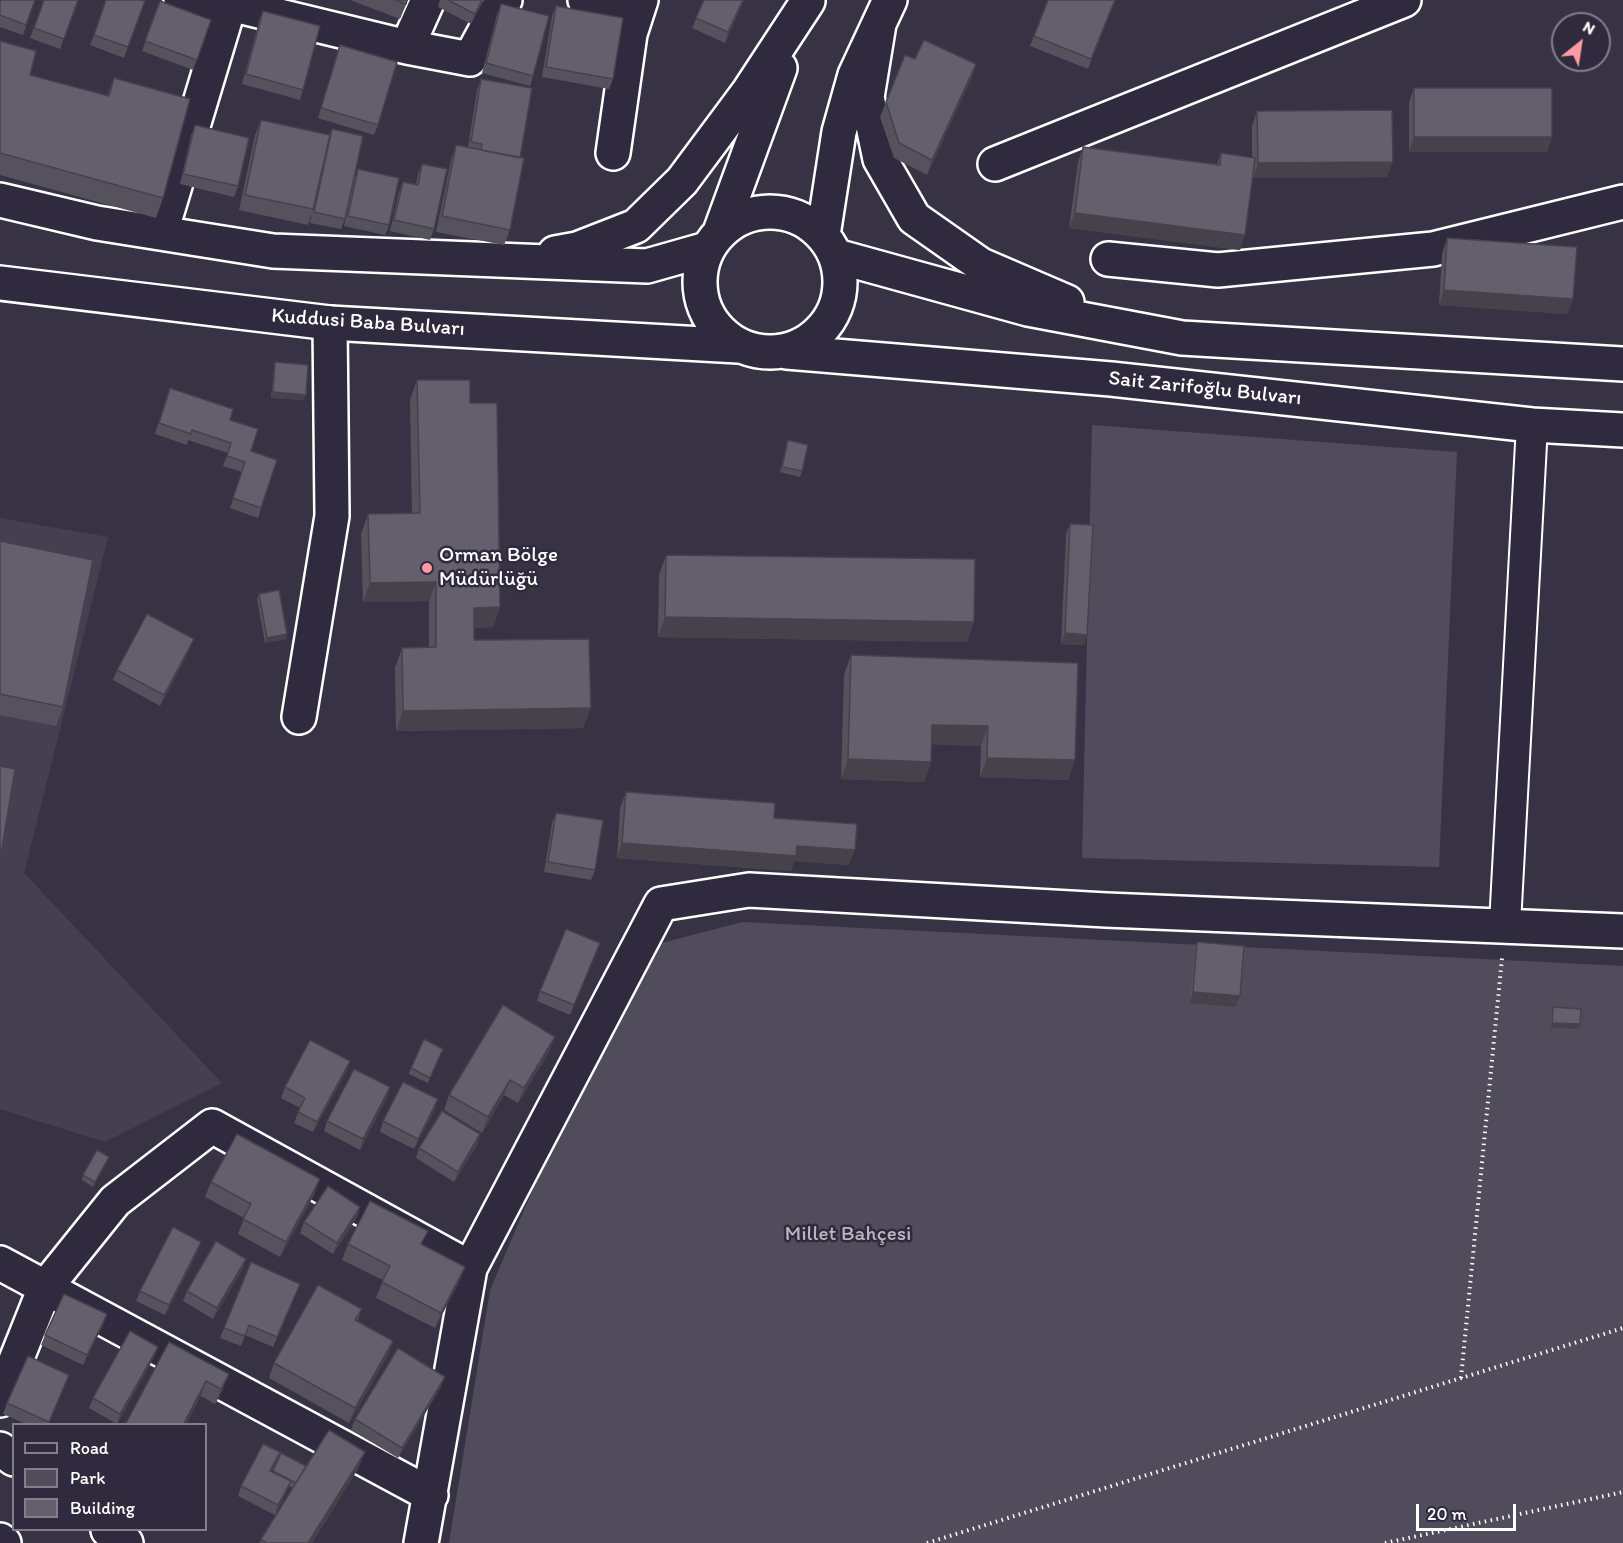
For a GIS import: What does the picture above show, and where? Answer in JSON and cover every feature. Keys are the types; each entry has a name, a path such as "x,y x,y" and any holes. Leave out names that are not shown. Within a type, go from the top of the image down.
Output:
{"street":[{"path":"181,0 230,2 407,47 470,59 496,11 505,0"},
{"path":"407,47 428,0"},
{"path":"585,0 640,5 630,34 613,153"},
{"path":"995,164 1404,0"},
{"path":"808,1 700,270 699,292 706,314 718,332 738,346 762,353 787,352 809,342 827,325 838,304 841,280 830,246 838,132 855,75 884,12"},
{"path":"517,261 578,249 636,226 682,181 749,91 808,1"},
{"path":"161,232 230,2"},
{"path":"884,12 867,97 880,159 914,218 981,265 1123,327"},
{"path":"0,200 97,224 273,250 647,266 713,240 738,219 759,212 781,212 804,220 830,246 1028,309 1182,338 1623,364"},
{"path":"1108,259 1218,270 1433,249 1623,202"},
{"name":"Kuddusi Baba Bulvarı","path":"0,283 330,322 738,346"},
{"path":"299,717 332,516 330,322"},
{"name":"Sait Zarifoğlu Bulvarı","path":"787,352 1111,379 1532,425 1623,430"},
{"path":"1505,924 1532,425"},
{"path":"421,1543 470,1268 661,904 749,890 1106,910 1505,924 1623,931"},
{"path":"0,1400 45,1288 115,1201 212,1126 470,1268"},
{"path":"0,1263 431,1495"},
{"path":"109,1531 126,1543"},
{"path":"0,1540 4,1543"}],"path":[{"path":"1461,1378 1505,924"},
{"path":"927,1543 1623,1328"},
{"path":"1385,1543 1623,1492"}],"shaded area":[{"path":"0,518 108,537 24,873 222,1083 105,1142 0,1109"}],"green space":[{"path":"1092,425 1457,452 1439,867 1082,858"},
{"name":"Millet Bahçesi","path":"742,922 1623,966 1623,1543 449,1543 490,1290 635,950"}],"building":[{"path":"0,0 35,0 26,25 0,15"},
{"path":"44,0 78,0 64,39 34,28"},
{"path":"106,0 145,1 128,47 94,35"},
{"path":"395,0 407,0 406,4"},
{"path":"448,0 482,0 475,14"},
{"path":"704,0 743,0 728,32 696,18"},
{"path":"1048,0 1115,0 1091,59 1034,36"},
{"path":"160,1 211,20 197,60 145,41"},
{"path":"501,4 549,16 533,76 486,63"},
{"path":"556,6 623,18 613,79 546,67"},
{"path":"263,11 320,26 303,90 246,74"},
{"path":"924,40 976,64 932,160 899,143 886,102 905,55 915,59"},
{"path":"0,41 36,51 30,75 109,96 114,78 190,99 163,198 0,153"},
{"path":"340,45 397,62 378,125 321,108"},
{"path":"481,79 532,88 520,158 481,150 482,144 471,142"},
{"path":"1414,88 1552,88 1552,137 1414,137"},
{"path":"1392,110 1393,162 1258,163 1257,111"},
{"path":"261,120 330,135 313,209 245,195"},
{"path":"195,125 249,138 238,186 183,174"},
{"path":"332,129 363,136 345,219 314,212"},
{"path":"456,145 524,158 510,230 442,216"},
{"path":"1083,147 1220,165 1221,153 1255,158 1245,235 1075,213"},
{"path":"422,164 447,169 434,229 394,220 403,182 418,185"},
{"path":"358,169 399,178 389,225 348,216"},
{"path":"1447,238 1577,247 1573,299 1444,290"},
{"path":"275,362 308,365 306,395 273,392"},
{"name":"Orman Bölge Müdürlüğü","path":"417,380 470,380 470,403 497,403 500,607 474,608 474,640 589,639 591,708 403,711 402,648 436,647 436,582 370,583 368,514 420,513"},
{"path":"170,388 233,409 230,420 258,429 251,451 277,460 261,508 233,498 245,462 227,456 231,443 192,430 191,434 159,423"},
{"path":"788,440 808,445 802,471 782,467"},
{"path":"1070,524 1093,525 1087,635 1065,633"},
{"path":"0,541 93,560 63,707 0,694"},
{"path":"666,555 975,559 974,622 665,617"},
{"path":"279,590 287,634 267,638 259,594"},
{"path":"147,614 194,639 164,695 117,670"},
{"path":"851,655 1078,663 1075,760 987,758 988,726 932,725 931,762 848,759"},
{"path":"0,766 15,769 0,860"},
{"path":"626,792 775,803 774,818 857,824 855,850 797,846 796,856 622,843"},
{"path":"556,813 603,820 595,870 548,862"},
{"path":"566,929 600,943 574,1005 540,991"},
{"path":"1197,942 1244,946 1240,996 1193,992"},
{"path":"503,1005 555,1037 524,1088 510,1080 488,1117 449,1095"},
{"path":"1553,1007 1581,1009 1580,1024 1552,1023"},
{"path":"424,1039 443,1049 430,1078 411,1068"},
{"path":"310,1040 350,1061 317,1122 298,1112 305,1098 285,1087"},
{"path":"354,1069 390,1087 363,1139 327,1121"},
{"path":"403,1082 438,1099 418,1139 383,1121"},
{"path":"442,1111 480,1134 458,1172 419,1148"},
{"path":"237,1134 320,1179 286,1242 243,1219 251,1204 211,1182"},
{"path":"97,1150 109,1157 95,1182 83,1175"},
{"path":"328,1186 360,1207 337,1243 304,1222"},
{"path":"370,1201 428,1231 421,1244 465,1267 441,1313 382,1282 390,1266 348,1244"},
{"path":"173,1227 201,1242 169,1305 140,1291"},
{"path":"216,1241 246,1259 217,1308 187,1291"},
{"path":"251,1262 300,1284 277,1337 249,1325 245,1336 224,1328"},
{"path":"318,1285 362,1309 355,1320 393,1341 355,1408 274,1363"},
{"path":"64,1294 107,1314 87,1355 45,1335"},
{"path":"130,1331 158,1347 120,1414 93,1398"},
{"path":"169,1342 229,1374 221,1389 206,1381 184,1423 126,1423"},
{"path":"398,1348 445,1377 402,1448 355,1419"},
{"path":"28,1356 69,1375 49,1422 7,1403"},
{"path":"329,1430 365,1452 308,1543 267,1543 261,1539"},
{"path":"263,1444 280,1452 270,1471 291,1481 278,1505 241,1486"},
{"path":"281,1453 306,1466 296,1483 273,1471"}],"place":[{"name":"Orman Bölge Müdürlüğü","path":"427,568"}]}
